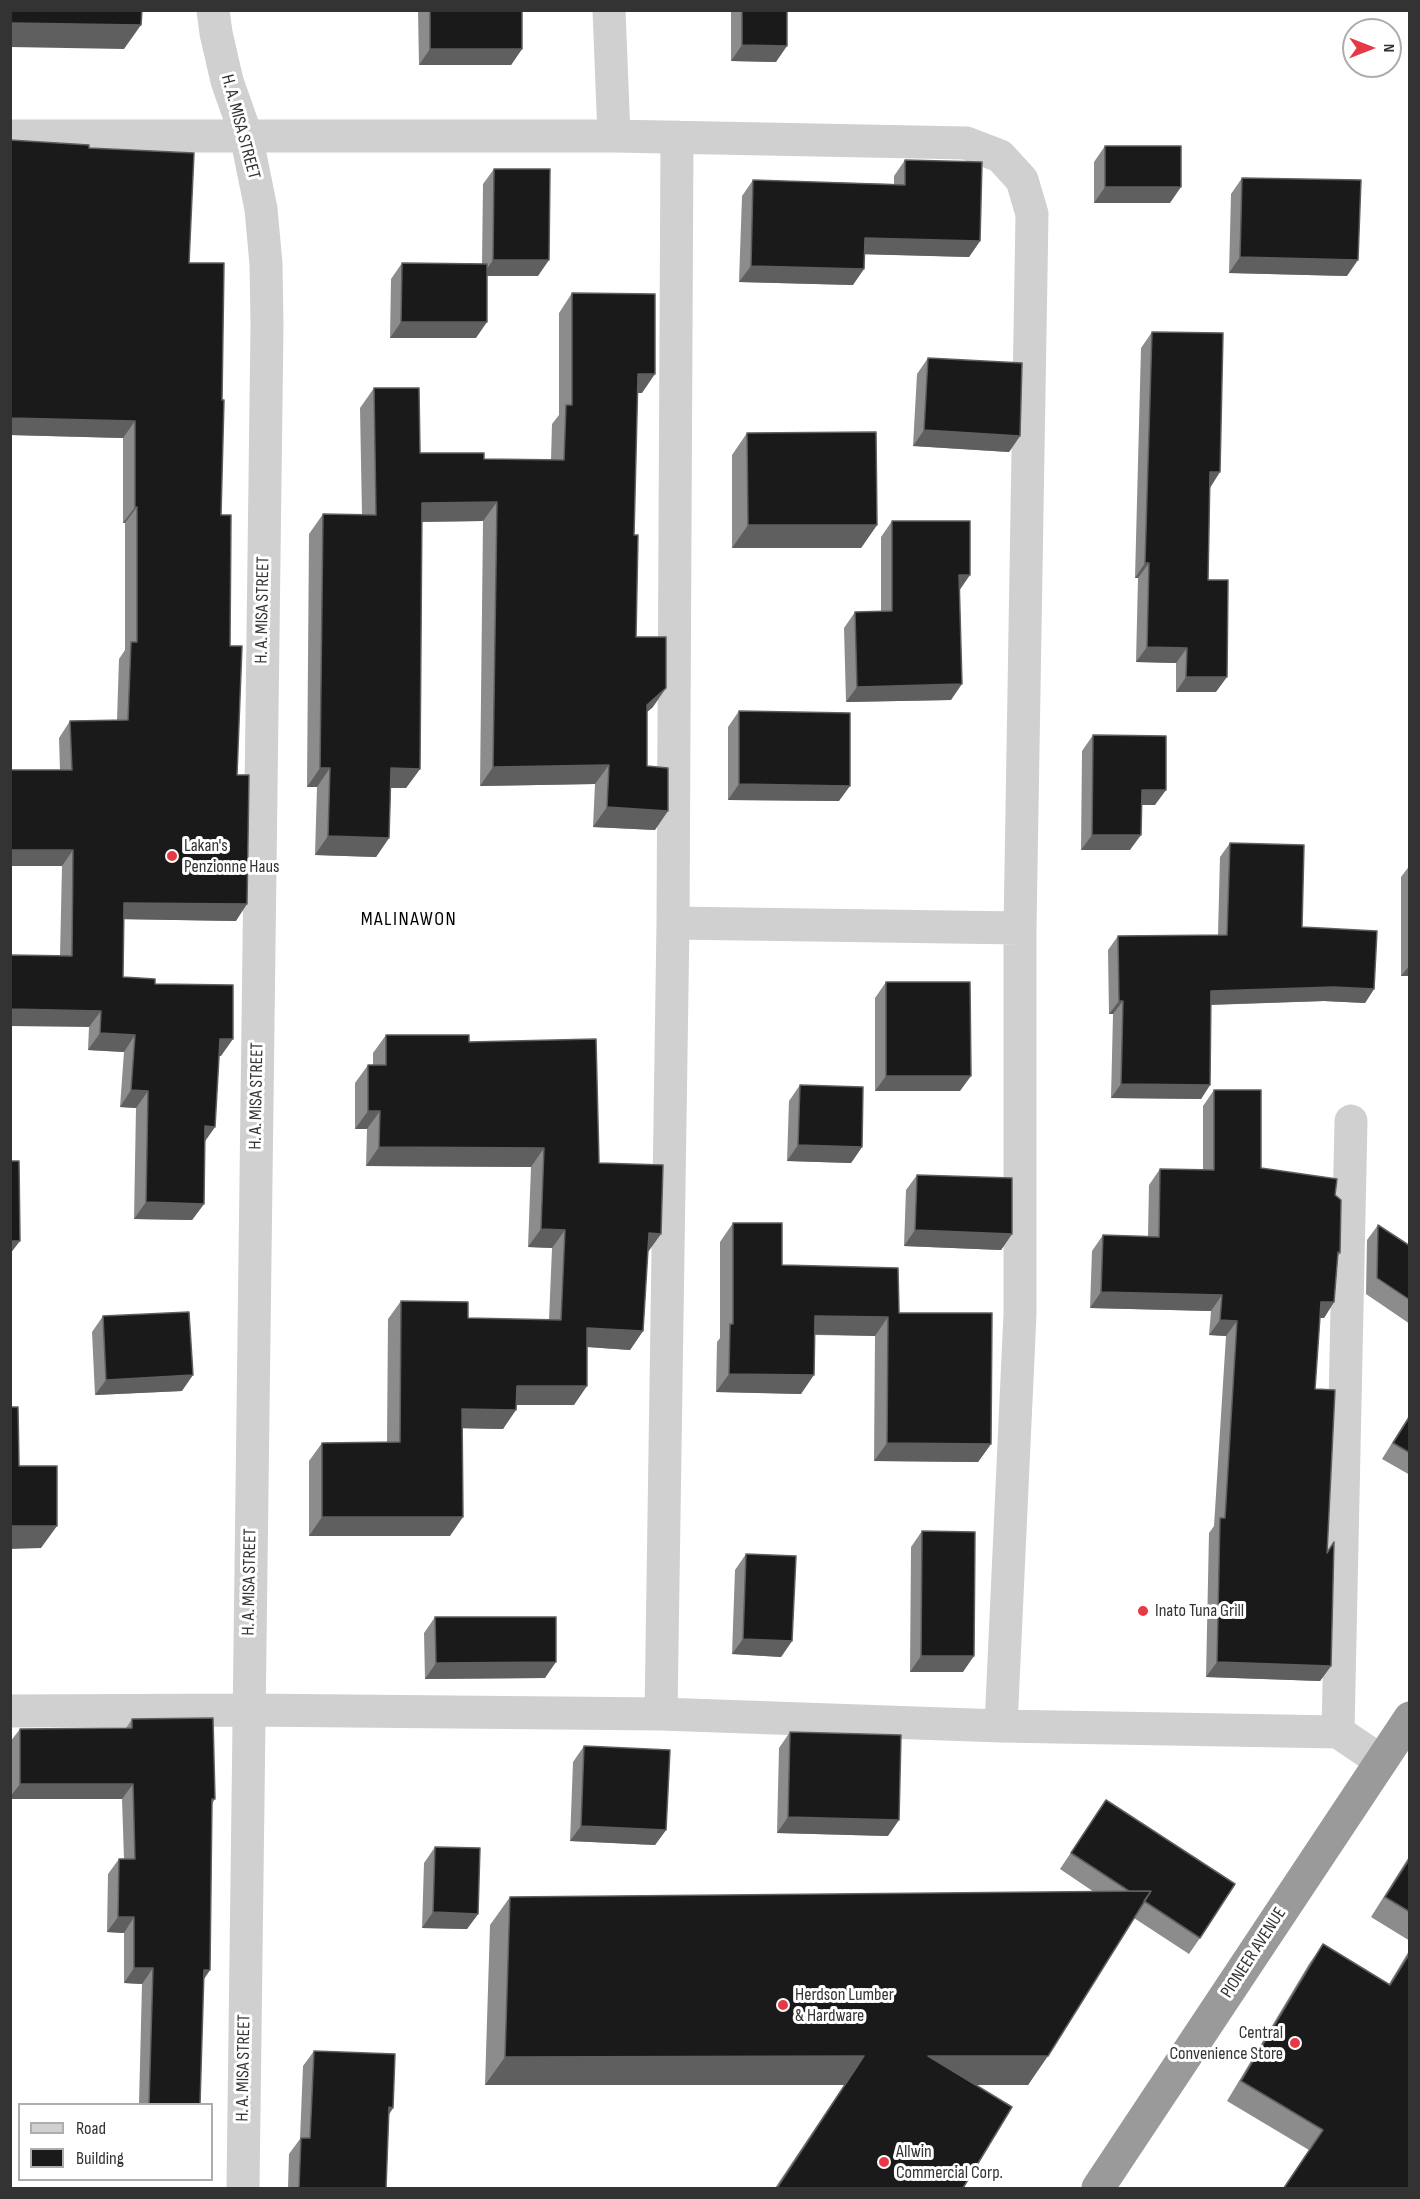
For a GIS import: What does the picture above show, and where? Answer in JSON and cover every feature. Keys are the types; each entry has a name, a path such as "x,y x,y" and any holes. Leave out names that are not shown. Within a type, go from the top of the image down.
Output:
{"highway":[{"name":"PIONEER AVENUE","path":"1098,2188 1410,1718"}],"street":[{"name":"H. A. MISA STREET","path":"213,10 227,81 246,135 261,209 266,264 267,325 243,2188"},
{"path":"609,10 614,136"},
{"path":"10,136 614,136 966,143 1000,156 1022,180 1032,214 1020,928 1020,1314 1001,1726"},
{"path":"661,1714 673,923 677,137"},
{"path":"673,923 1020,928"},
{"path":"1338,1732 1350,1121"},
{"path":"10,1711 248,1710 661,1714 1001,1726 1338,1732 1381,1761"}],"building":[{"path":"10,10 142,10 141,25 11,23 10,28"},
{"path":"430,10 522,10 522,49 430,49"},
{"path":"742,10 787,10 787,46 742,45"},
{"path":"10,140 89,145 89,148 194,153 189,263 224,263 221,515 231,515 230,646 242,646 237,775 249,775 247,904 124,903 123,977 155,979 155,984 233,985 233,1039 220,1039 215,1127 205,1126 204,1204 146,1202 148,1091 131,1090 135,1035 100,1033 101,1011 10,1009 10,955 72,956 73,850 10,850 10,770 72,770 70,721 128,720 131,642 137,642 137,507 135,507 135,421 10,418"},
{"path":"1105,146 1181,146 1181,187 1105,187"},
{"path":"905,160 982,162 980,241 865,238 864,269 751,266 753,180 905,185"},
{"path":"494,169 550,169 549,260 493,260"},
{"path":"1242,178 1361,180 1358,260 1240,257"},
{"path":"402,263 487,264 487,322 401,322"},
{"path":"572,293 655,294 655,374 638,374 634,535 638,535 636,637 666,637 666,688 647,705 647,766 668,768 668,811 607,807 609,765 493,767 497,502 422,503 420,769 391,768 389,838 328,836 330,768 320,768 323,514 376,515 374,388 419,388 420,453 484,453 484,459 564,460 566,405 572,405"},
{"path":"1152,332 1223,333 1220,472 1210,472 1208,580 1228,580 1227,677 1186,677 1187,648 1147,647 1149,563 1145,563"},
{"path":"928,358 1022,363 1020,436 924,430"},
{"path":"876,432 877,525 748,525 747,433"},
{"path":"892,521 970,521 970,575 959,575 962,684 857,687 855,612 892,611"},
{"path":"739,711 850,713 850,786 739,784"},
{"path":"1093,735 1166,736 1166,790 1142,790 1141,835 1092,835"},
{"path":"1230,843 1304,845 1302,927 1377,931 1374,989 1334,987 1211,991 1210,1085 1121,1084 1123,1001 1119,1001 1118,936 1227,935"},
{"path":"886,982 970,982 971,1076 886,1076"},
{"path":"386,1035 469,1035 469,1042 596,1039 599,1163 663,1165 661,1234 649,1233 643,1331 587,1328 587,1386 517,1386 516,1410 462,1409 463,1517 322,1517 322,1443 400,1442 401,1301 468,1302 468,1318 561,1320 565,1230 541,1229 544,1148 379,1147 380,1111 368,1111 368,1065 386,1065"},
{"path":"800,1085 863,1087 862,1147 798,1145"},
{"path":"1214,1090 1261,1090 1261,1168 1337,1179 1335,1195 1341,1200 1340,1253 1338,1252 1334,1302 1321,1302 1315,1389 1335,1390 1327,1553 1334,1542 1331,1666 1217,1662 1220,1518 1225,1518 1237,1321 1220,1320 1222,1295 1101,1292 1103,1235 1159,1237 1160,1169 1214,1170"},
{"path":"10,1161 19,1161 20,1241 10,1241"},
{"path":"917,1175 1012,1178 1012,1234 915,1230"},
{"path":"733,1223 782,1223 782,1265 898,1268 899,1313 992,1313 991,1444 887,1443 888,1317 815,1316 814,1375 729,1374 730,1324 733,1324"},
{"path":"1378,1225 1410,1246 1410,1300 1377,1278"},
{"path":"189,1312 193,1375 106,1380 103,1316"},
{"path":"10,1407 18,1407 19,1466 57,1466 57,1526 10,1526"},
{"path":"1410,1416 1410,1453 1393,1443"},
{"path":"922,1531 975,1532 974,1656 921,1656"},
{"path":"746,1554 796,1556 792,1641 743,1639"},
{"path":"435,1617 556,1617 556,1662 436,1663"},
{"path":"213,1718 215,1799 212,1799 210,1970 204,1970 200,2103 149,2103 153,1968 134,1968 134,1917 118,1917 119,1859 135,1859 133,1784 20,1784 20,1729 132,1728 132,1719"},
{"path":"790,1732 901,1735 899,1820 788,1817"},
{"path":"584,1746 670,1750 666,1830 581,1826"},
{"path":"1106,1800 1235,1884 1200,1938 1144,1901 1151,1891 1129,1891 1071,1853"},
{"path":"435,1847 480,1848 478,1914 433,1912"},
{"path":"1410,1858 1410,1912 1385,1897"},
{"name":"Herdson Lumber & Hardware","path":"1151,1891 1048,2056 928,2056 1012,2107 963,2188 777,2188 864,2056 505,2057 510,1897"},
{"path":"1323,1944 1390,1985 1410,1953 1410,2188 1284,2188 1323,2130 1241,2081"},
{"path":"314,2051 395,2054 393,2108 389,2107 386,2188 299,2188 301,2138 310,2138"}],"place":[{"name":"Lakan's Penzionne Haus","path":"172,856"},
{"name":"Inato Tuna Grill","path":"1143,1611"},
{"name":"Herdson Lumber & Hardware","path":"783,2005"},
{"name":"Central Convenience Store","path":"1295,2043"},
{"name":"Allwin Commercial Corp.","path":"884,2162"}],"district":[{"name":"MALINAWON","path":"409,920"}]}
